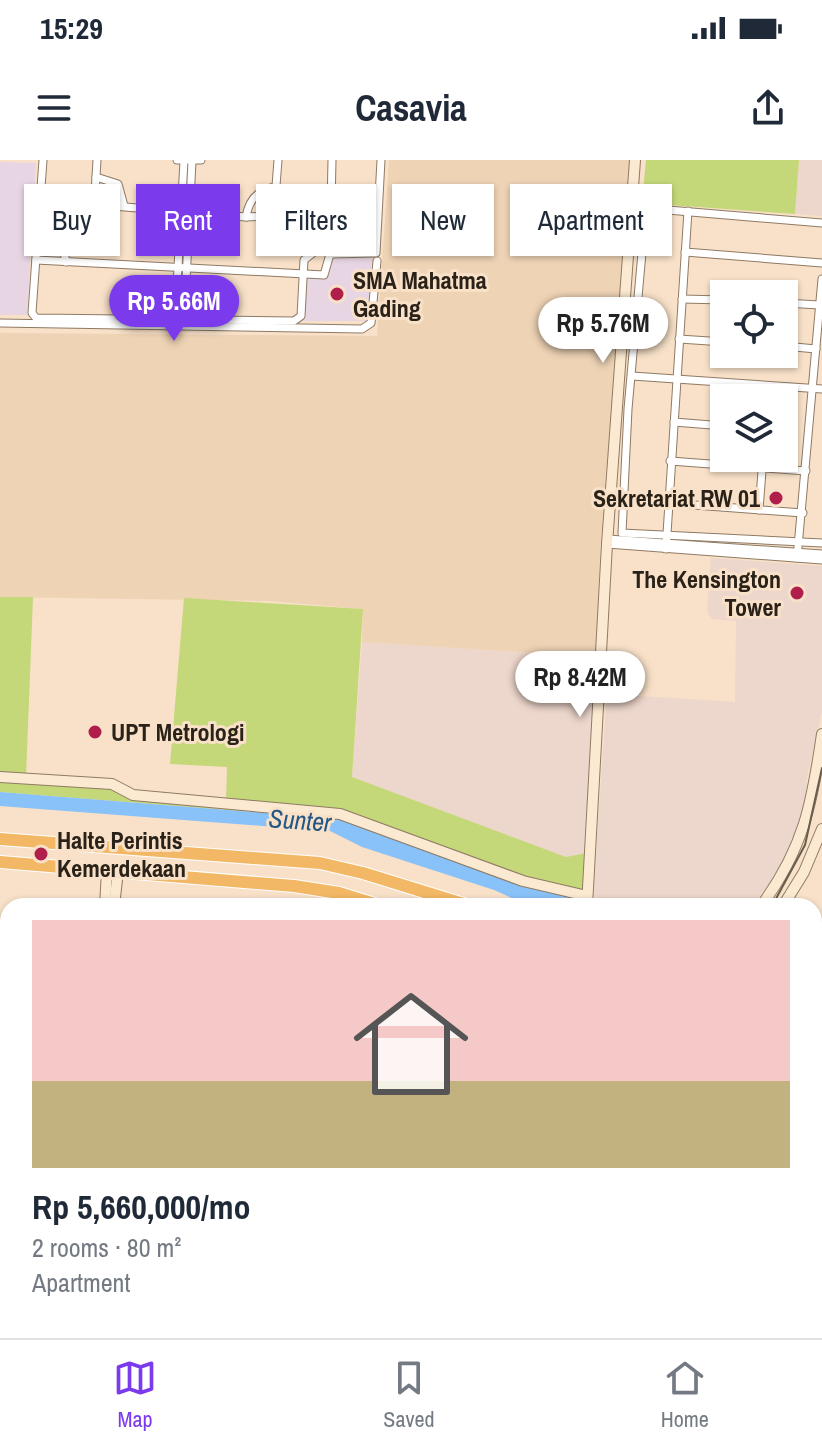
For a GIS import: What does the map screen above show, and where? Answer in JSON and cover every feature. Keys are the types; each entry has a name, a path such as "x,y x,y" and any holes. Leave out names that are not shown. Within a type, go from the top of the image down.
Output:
{"highway":[{"path":"0,839 303,861 347,868 444,898"},
{"path":"0,862 294,886 355,898"},
{"path":"339,893 347,868"}],"street":[{"path":"41,184 43,160"},
{"path":"97,160 95,194 101,205 136,207"},
{"path":"177,160 201,160"},
{"path":"277,184 278,160"},
{"path":"331,184 332,160"},
{"path":"376,253 381,160"},
{"path":"635,160 636,184"},
{"path":"184,161 185,184"},
{"path":"189,184 192,161"},
{"path":"96,177 118,184 124,206"},
{"path":"246,217 251,199 256,197"},
{"path":"672,210 822,223"},
{"path":"665,541 688,211"},
{"path":"240,216 256,217"},
{"path":"685,252 822,263"},
{"path":"36,256 35,318 294,321 301,316 308,256"},
{"path":"65,256 66,262"},
{"path":"180,320 184,256"},
{"path":"36,260 183,266 304,276 324,275 329,256"},
{"path":"587,898 607,542 634,256"},
{"path":"636,256 624,535 822,560"},
{"path":"0,323 362,329 371,323 377,261"},
{"path":"798,555 818,389 816,349 822,279"},
{"path":"682,299 710,300"},
{"path":"798,304 820,305"},
{"path":"679,339 710,341"},
{"path":"798,347 816,349"},
{"path":"632,376 739,384"},
{"path":"798,388 818,389"},
{"path":"674,422 710,425"},
{"path":"670,461 710,464"},
{"path":"798,470 806,471"},
{"path":"759,510 763,472"},
{"path":"667,503 803,513"},
{"path":"607,542 822,543"},
{"path":"798,555 822,554"},
{"path":"766,898 798,843 810,814 822,734"},
{"path":"0,777 112,784 133,795 340,814 523,881 580,898"},
{"path":"788,898 814,851 822,829"},
{"path":"798,843 801,849 814,851"},
{"path":"107,898 113,871"},
{"path":"113,871 114,898"},
{"path":"153,1338 170,1338"}],"shaded area":[{"path":"389,160 632,160 630,184 510,184 510,256 624,256 600,552 597,657 362,642 363,609 268,601 0,597 0,333 377,336"},
{"path":"799,160 822,160 822,216 795,214"},
{"path":"0,162 36,163 35,184 24,184 24,256 30,256 27,315 0,315"},
{"name":"SMA Mahatma Gading","path":"332,256 372,258 367,321 301,321 305,272 324,273 330,268"},
{"path":"711,558 822,566 822,712 807,777 804,816 783,865 758,898 593,897 607,694 735,702 736,621 712,619 707,611"},
{"path":"362,642 597,657 586,853 566,857 352,777"}],"green space":[{"path":"646,160 799,160 795,214 672,205 672,184 644,184"},
{"path":"0,597 33,597 26,778 112,784 128,793 226,802 227,767 170,764 184,598 363,609 352,777 566,857 586,853 584,895 343,819 0,792"}],"water":[{"name":"Sunter","path":"0,792 343,819 555,894 579,898 512,898 362,847 330,831 0,806"}],"tram line":[{"path":"776,898 805,845 822,768"}],"place":[{"name":"SMA Mahatma Gading","path":"337,294"},
{"name":"Sekretariat RW 01","path":"776,498"},
{"name":"The Kensington Tower","path":"797,593"},
{"name":"UPT Metrologi","path":"95,732"},
{"name":"Halte Perintis Kemerdekaan","path":"41,854"}]}
